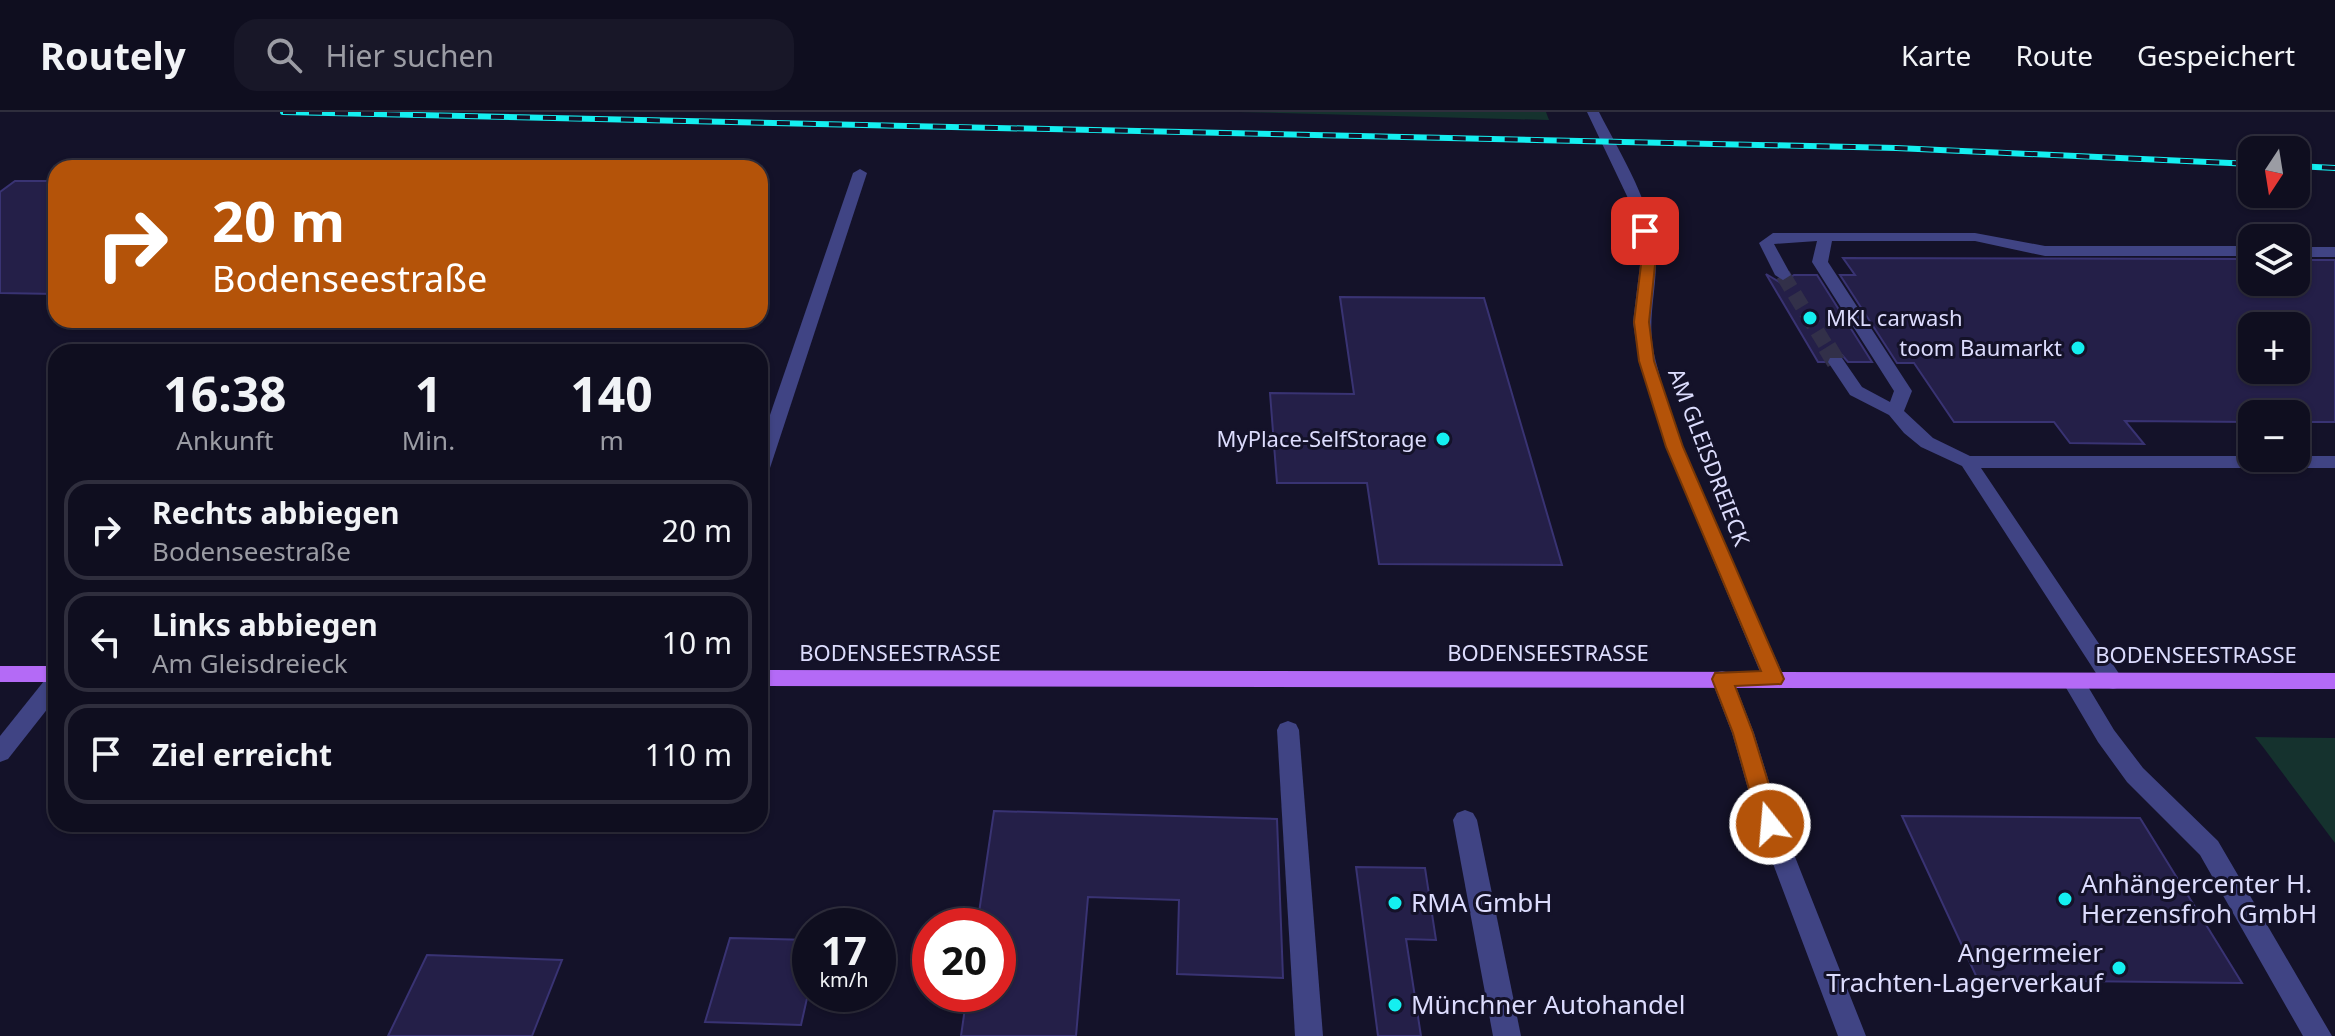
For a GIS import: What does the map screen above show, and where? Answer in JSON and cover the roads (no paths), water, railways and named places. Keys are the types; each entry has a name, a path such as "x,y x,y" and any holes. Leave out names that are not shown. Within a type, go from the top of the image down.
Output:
{"main road":[{"path":"0,674 48,674"},
{"name":"BODENSEESTRASSE","path":"768,678 2335,681"}],"street":[{"name":"AM GLEISDREIECK","path":"1593,112 1643,215 1648,265 1641,322 1651,376 1675,447 1774,679"},
{"path":"768,447 860,173"},
{"path":"1783,275 1766,243 1773,237 1975,237 2045,251 2238,251"},
{"path":"1825,238 1820,262 1903,391 1895,411"},
{"path":"2310,252 2335,252"},
{"path":"1836,362 1856,391 1895,411 1924,444 1968,462 2335,462"},
{"path":"1968,462 2113,681"},
{"path":"1722,679 1743,733 1770,824 1852,1036"},
{"path":"2073,681 2106,736 2135,775 2209,848 2318,1036"},
{"path":"0,753 48,692"},
{"path":"1288,730 1309,1036"},
{"path":"1465,820 1507,1036"}],"tunnel":[{"path":"1783,275 1828,349"},
{"path":"1827,347 1836,362"}],"railway":[{"path":"283,112 1896,148 2238,163"},
{"path":"2310,167 2335,168"}],"place":[{"name":"MKL carwash","path":"1810,318"},
{"name":"toom Baumarkt","path":"2078,348"},
{"name":"MyPlace-SelfStorage","path":"1443,439"},
{"name":"Anhängercenter H. Herzensfroh GmbH","path":"2065,899"},
{"name":"RMA GmbH","path":"1395,903"},
{"name":"Angermeier Trachten-Lagerverkauf","path":"2119,968"},
{"name":"Münchner Autohandel","path":"1395,1005"}]}
